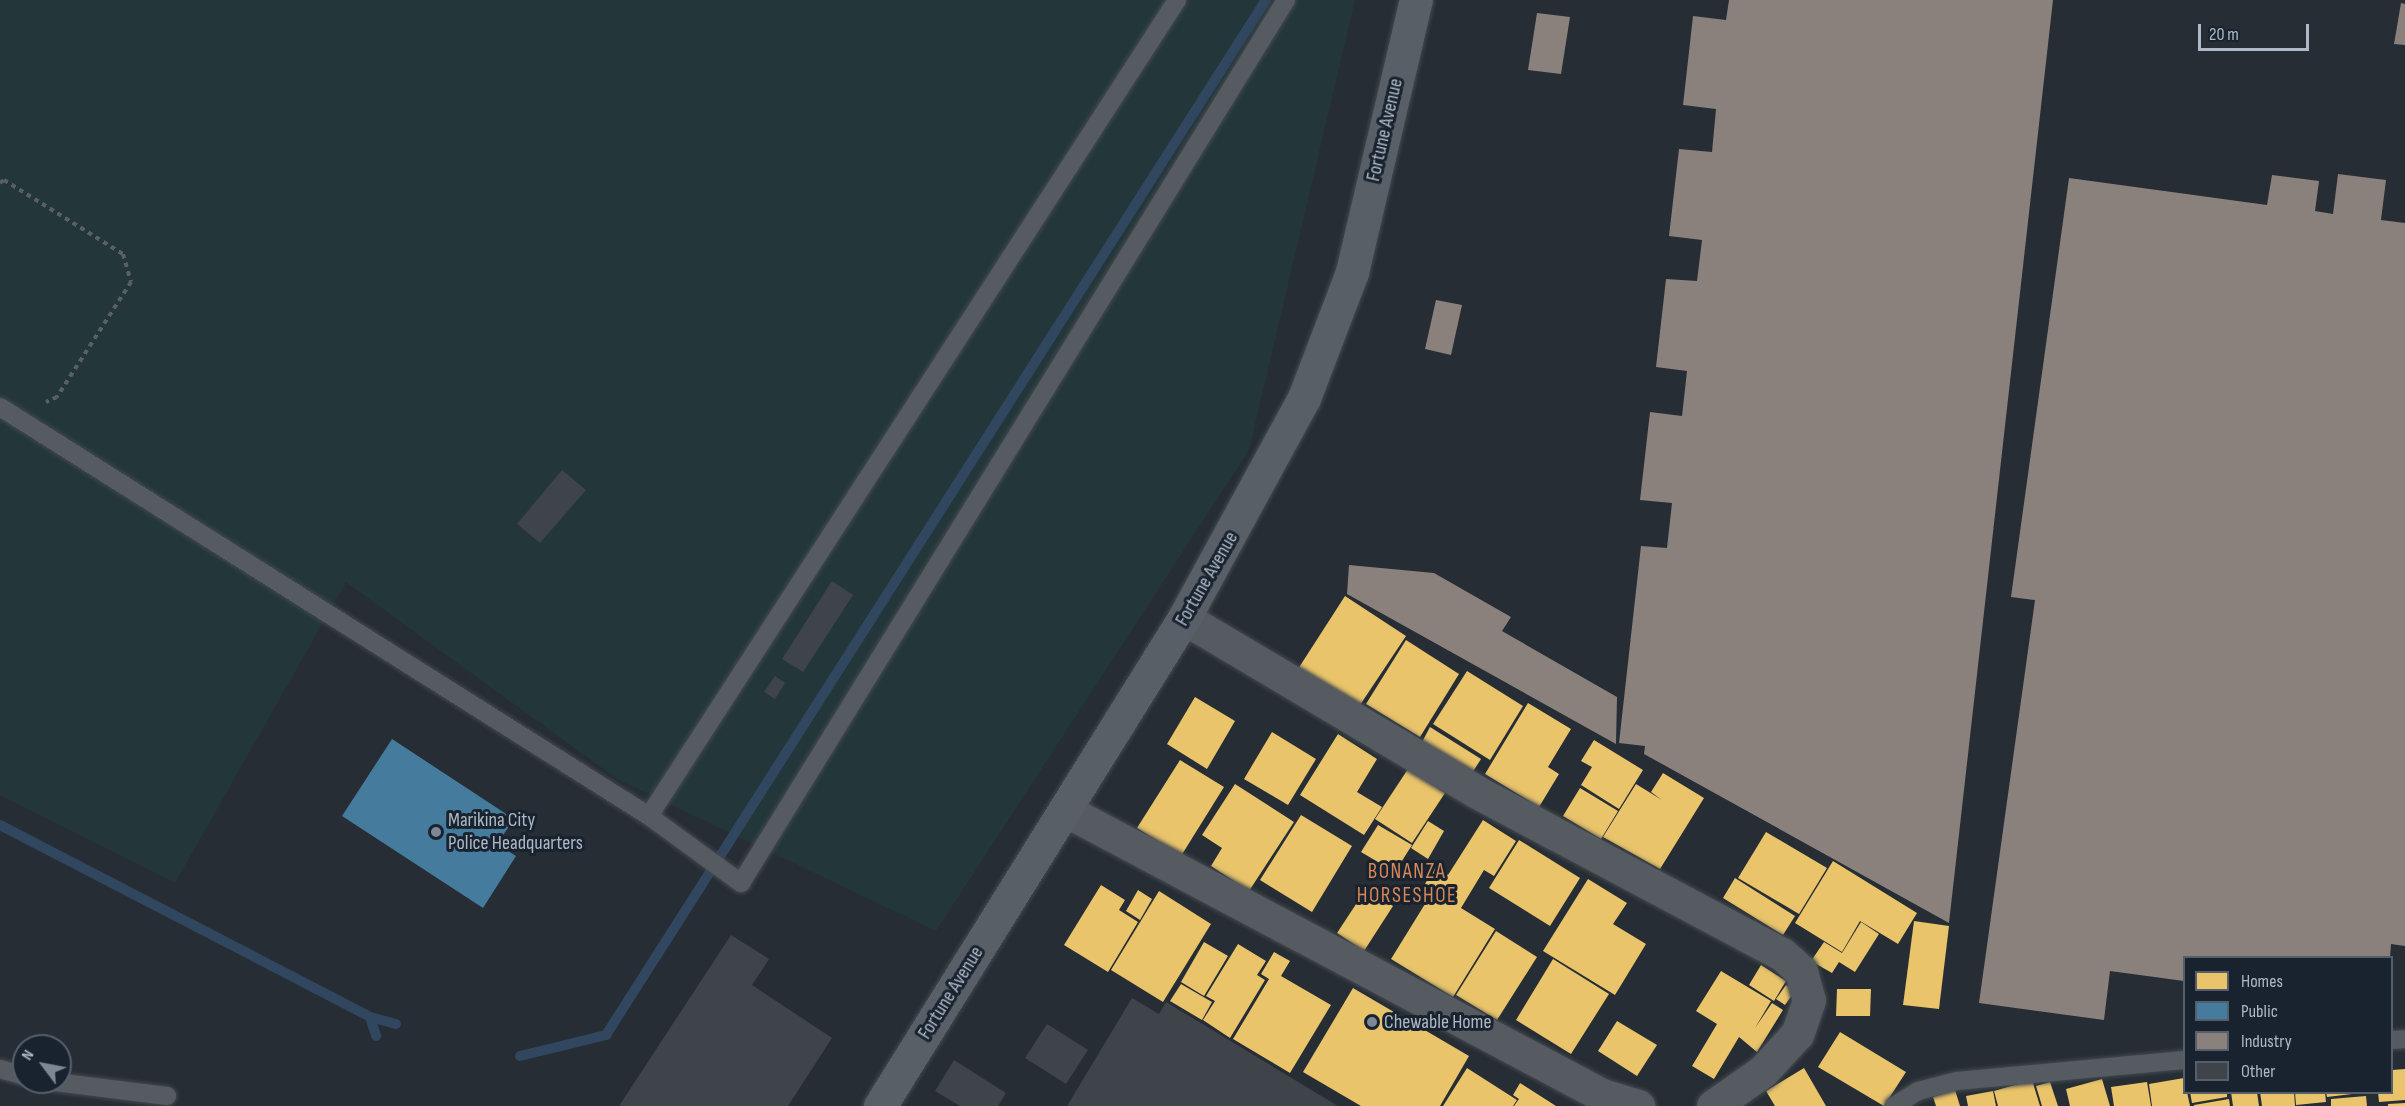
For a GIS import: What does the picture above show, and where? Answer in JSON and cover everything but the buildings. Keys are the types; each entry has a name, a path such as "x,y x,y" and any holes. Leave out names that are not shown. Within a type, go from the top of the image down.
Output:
{"main road":[{"name":"Fortune Avenue","path":"880,1106 1184,618 1262,485 1332,330 1352,272 1416,0"}],"street":[{"path":"1184,618 1475,791 1782,954 1801,971 1809,1000 1797,1034 1763,1071 1713,1106"},
{"path":"1065,810 1602,1095 1638,1106"}],"lane":[{"path":"649,816 1176,0"},
{"path":"7,411 649,816 723,873 741,883 1286,0"},
{"path":"1894,1106 1918,1090 1957,1081 2183,1060"},
{"path":"72,1084 167,1096"}],"path":[{"path":"0,183 4,180 123,254 131,282 57,397 7,411"}],"green space":[{"path":"0,0 1355,0 1249,450 936,931 617,779 346,582 175,883 0,795"}],"waterway":[{"path":"520,1056 606,1035 1266,0"},
{"path":"0,825 370,1017 396,1024"},
{"path":"370,1017 376,1036"}],"place":[{"name":"Marikina City Police Headquarters","path":"436,832"},
{"name":"Chewable Home","path":"1372,1022"}],"district":[{"name":"BONANZA HORSESHOE","path":"1407,884"}]}
